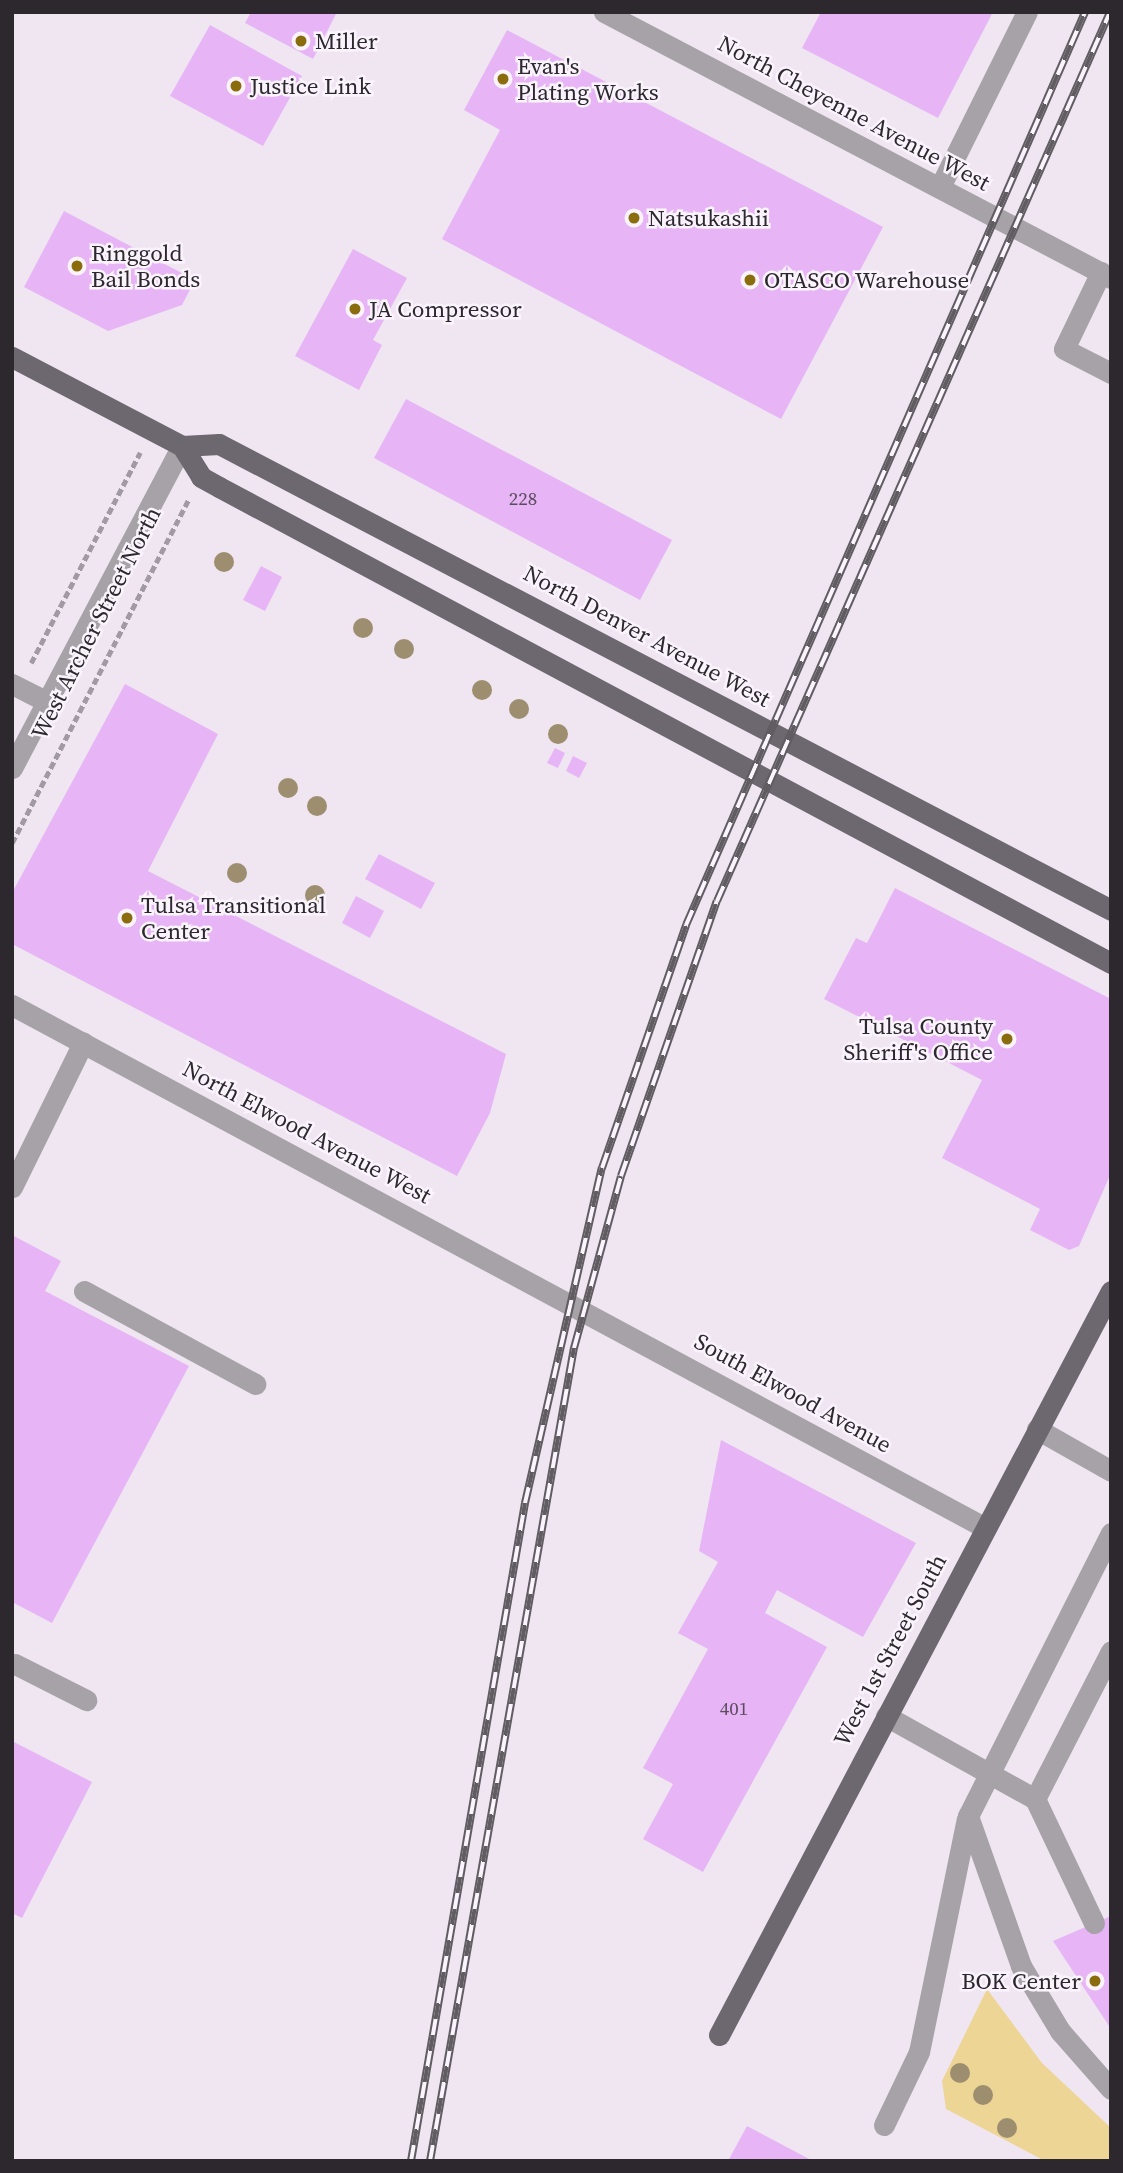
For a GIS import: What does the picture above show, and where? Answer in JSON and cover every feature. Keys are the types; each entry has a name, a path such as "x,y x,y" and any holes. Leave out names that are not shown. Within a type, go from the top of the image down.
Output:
{"main road":[{"path":"12,357 182,446 201,477 219,487 1111,962"},
{"name":"North Denver Avenue West","path":"182,446 219,444 1111,910"},
{"name":"West 1st Street South","path":"719,2035 984,1527 1111,1291"}],"street":[{"name":"North Cheyenne Avenue West","path":"604,12 1106,275"},
{"path":"940,187 1027,12"},
{"path":"1106,275 1063,349 1111,373"},
{"name":"West Archer Street North","path":"12,768 182,446"},
{"path":"15,685 47,702"},
{"name":"North Elwood Avenue West","path":"12,1005 576,1305"},
{"path":"12,1187 83,1043"},
{"path":"84,1291 255,1384"},
{"name":"South Elwood Avenue","path":"576,1305 984,1527"},
{"path":"1037,1429 1111,1471"},
{"path":"884,2125 919,2052 968,1816 986,1772 1111,1533"},
{"path":"1035,1799 1111,1651"},
{"path":"15,1664 86,1700"},
{"path":"886,1716 1035,1799 1094,1923"},
{"path":"968,1816 1021,1966 1060,2031 1111,2090"}],"path":[{"name":"West Archer Street North","path":"15,685 152,430"},
{"name":"West Archer Street North","path":"12,843 188,502"}],"shaded area":[{"path":"987,1989 1042,2063 1111,2128 1111,2161 1045,2161 946,2109 942,2081"}],"building":[{"name":"Miller","path":"251,12 337,12 313,59 245,23"},
{"path":"821,12 993,12 938,118 802,48"},
{"name":"Justice Link","path":"210,25 302,76 263,146 170,96"},
{"path":"507,30 883,227 781,419 442,239 500,130 464,110"},
{"path":"64,211 195,280 182,305 108,331 24,287"},
{"name":"JA Compressor","path":"353,249 407,278 373,340 382,345 359,390 295,356"},
{"path":"406,399 672,540 640,600 374,458"},
{"path":"261,566 282,577 265,611 243,600"},
{"name":"Tulsa Transitional Center","path":"125,684 218,734 148,871 506,1054 490,1113 457,1176 12,944 12,893"},
{"path":"555,748 565,753 558,768 547,763"},
{"path":"573,756 587,763 579,778 566,771"},
{"path":"379,854 435,883 421,909 365,879"},
{"name":"Tulsa County Sheriff's Office","path":"895,888 1111,999 1111,1173 1079,1246 1069,1250 1030,1230 1040,1209 942,1158 982,1080 824,999 856,938 867,943"},
{"path":"356,896 384,911 370,938 342,923"},
{"path":"12,1235 61,1261 45,1291 189,1366 52,1623 12,1602"},
{"path":"721,1440 916,1543 863,1637 777,1590 765,1613 827,1647 703,1872 643,1839 673,1784 643,1768 708,1649 678,1633 718,1562 699,1551"},
{"path":"12,1741 92,1782 22,1918 12,1913"},
{"name":"BOK Center","path":"1111,1916 1111,2029 1053,1941"},
{"path":"747,2126 813,2161 728,2161"}],"railway":[{"path":"411,2161 525,1503 602,1168 686,925 1085,12"},
{"path":"430,2161 574,1348 621,1176 717,901 1110,12"}],"place":[{"name":"Miller","path":"301,41"},
{"name":"Evan's Plating Works","path":"503,79"},
{"name":"Justice Link","path":"236,86"},
{"name":"Natsukashii","path":"634,218"},
{"name":"Ringgold Bail Bonds","path":"77,266"},
{"name":"OTASCO Warehouse","path":"750,280"},
{"name":"JA Compressor","path":"355,309"},
{"name":"Tulsa Transitional Center","path":"127,918"},
{"name":"Tulsa County Sheriff's Office","path":"1007,1039"},
{"name":"BOK Center","path":"1095,1981"}]}
